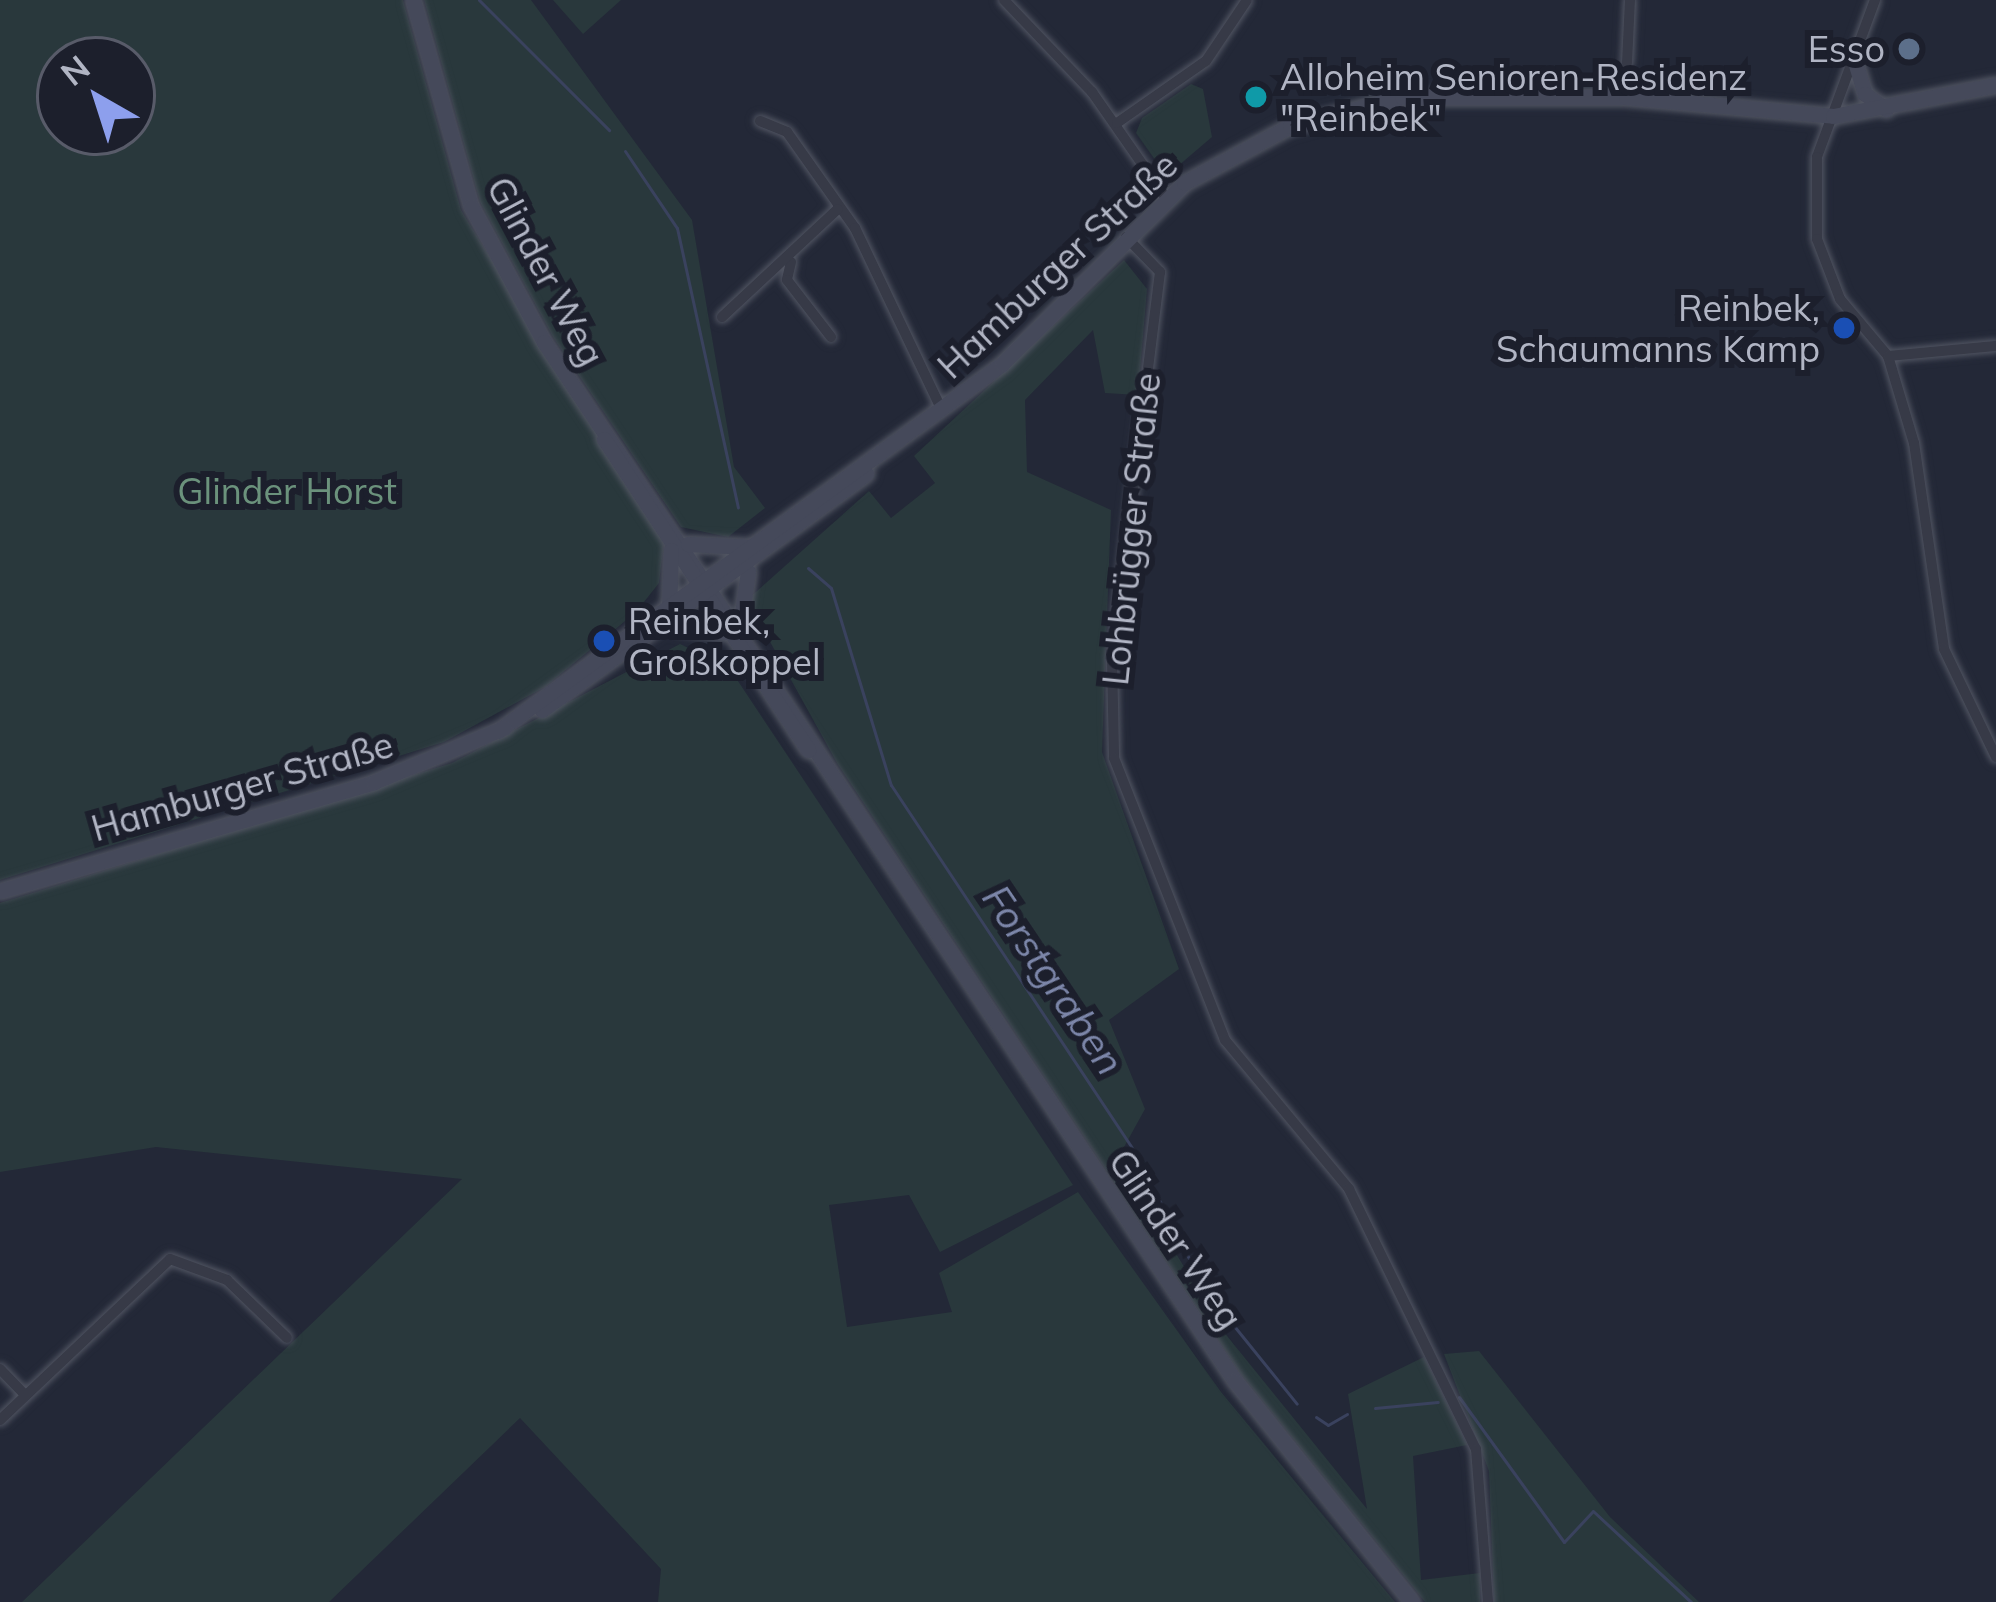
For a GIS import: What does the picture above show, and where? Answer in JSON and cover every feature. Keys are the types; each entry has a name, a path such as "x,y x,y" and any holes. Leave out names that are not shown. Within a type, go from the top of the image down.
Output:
{"main road":[{"name":"Glinder Weg","path":"413,0 471,206 580,397 1235,1381 1412,1602"},
{"path":"1856,65 1865,94 1889,110"},
{"name":"Hamburger Straße","path":"0,891 374,782 498,731 669,620 761,544 878,460 1031,339 1166,198 1290,126 1402,97 1626,97 1833,116 1889,110 1996,86"},
{"name":"Hamburger Straße","path":"708,591 750,569 878,460"},
{"path":"750,569 732,630 669,620 677,543 723,553 761,544"}],"street":[{"path":"1004,0 1117,123 1166,198"},
{"path":"1117,123 1207,61 1247,0"},
{"path":"1628,63 1630,0"},
{"path":"1875,0 1812,182 1817,239 1840,299 1888,356 1914,442 1944,649 1996,757"},
{"path":"760,121 787,132 838,209 914,335 942,410"},
{"path":"722,317 791,262 838,209"},
{"name":"Lohbrügger Straße","path":"1126,237 1160,272 1112,658 1114,758 1225,1040 1388,1253 1476,1448 1488,1602"},
{"path":"791,262 787,280 831,337"},
{"path":"1888,356 1996,346"},
{"path":"0,1420 180,1256 227,1280 287,1338"},
{"path":"0,1369 25,1396"}],"green space":[{"name":"Glinder Horst","path":"0,0 403,0 461,210 664,543 659,583 636,612 545,687 444,742 0,880"},
{"path":"424,0 531,0 692,220 734,467 765,508 728,537 681,527 553,337 480,202"},
{"path":"553,0 621,0 583,34"},
{"path":"1191,84 1203,89 1212,137 1178,166 1158,164 1136,133 1142,118"},
{"path":"1124,260 1147,289 1138,395 1105,393 1093,330 1025,400 1027,472 1111,510 1102,752 1179,969 1109,1020 1145,1109 1118,1158 1223,1331 1367,1509 1348,1394 1424,1357 1467,1445 1413,1456 1421,1580 1480,1573 1480,1602 1425,1602 1241,1374 837,763 747,600 869,491 891,518 935,483 914,456"},
{"path":"680,644 728,666 1073,1185 940,1252 909,1195 829,1205 847,1327 952,1312 939,1273 1078,1192 1221,1392 1395,1602 658,1602 661,1569 520,1418 329,1602 22,1602 462,1179 156,1147 0,1172 0,903 452,763"},
{"path":"1479,1351 1610,1517 1699,1602 1494,1602 1489,1471 1444,1354"}],"waterway":[{"name":"Forstgraben","path":"479,0 609,130"},
{"name":"Forstgraben","path":"625,151 677,228 738,507"},
{"name":"Forstgraben","path":"808,568 831,588 891,785 1133,1149 1205,1290 1297,1404"},
{"name":"Forstgraben","path":"1459,1397 1564,1542 1593,1511 1691,1602"},
{"name":"Forstgraben","path":"1375,1408 1438,1402"},
{"name":"Forstgraben","path":"1316,1417 1328,1425 1347,1414"}],"place":[{"name":"Esso","path":"1909,49"},
{"name":"Alloheim Senioren-Residenz \"Reinbek\"","path":"1256,97"},
{"name":"Reinbek, Schaumanns Kamp","path":"1844,328"},
{"name":"Reinbek, Großkoppel","path":"604,641"}]}
